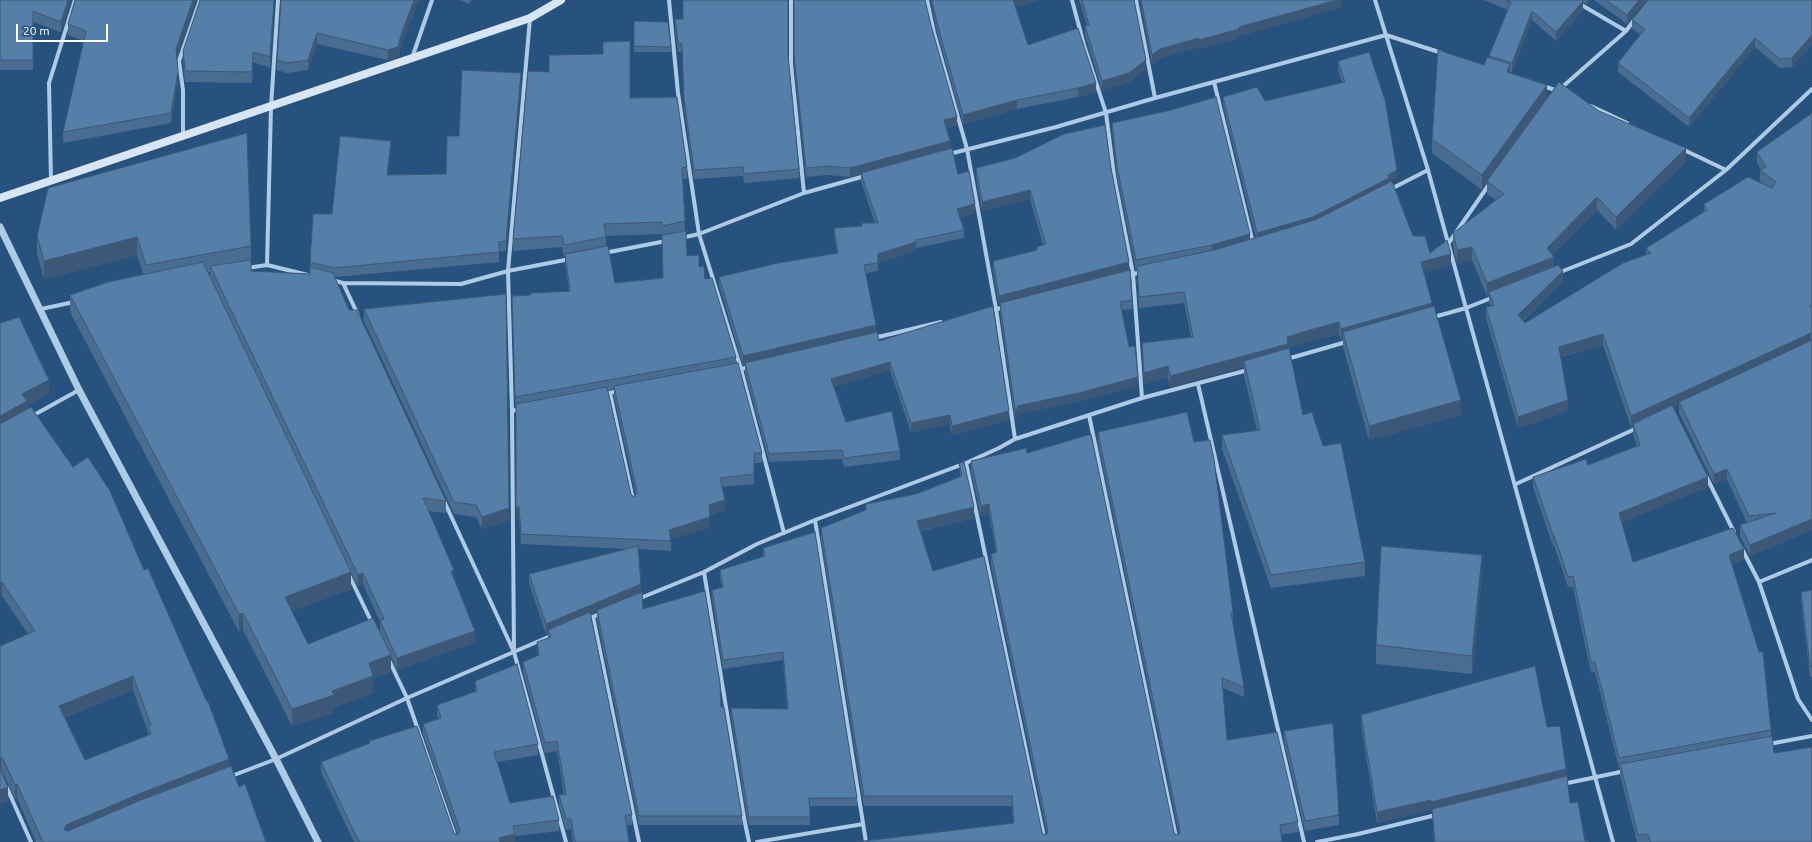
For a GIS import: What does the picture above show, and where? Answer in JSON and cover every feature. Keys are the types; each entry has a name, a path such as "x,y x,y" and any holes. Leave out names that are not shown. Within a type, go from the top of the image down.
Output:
{"main road":[{"path":"0,198 530,18 561,0"}],"street":[{"path":"51,180 49,83 75,0"},
{"path":"183,136 183,90 179,61 200,0"},
{"path":"267,265 271,106 278,0"},
{"path":"412,59 432,0"},
{"path":"669,0 678,93 699,234 741,369 784,533"},
{"path":"791,0 791,64 804,193"},
{"path":"927,0 934,33 967,149 996,309 1015,439"},
{"path":"1072,0 1084,46 1106,113 1114,176 1133,274 1142,398"},
{"path":"1136,0 1155,98"},
{"path":"1375,0 1428,170 1516,484 1613,842"},
{"path":"1572,0 1626,31"},
{"path":"1554,97 1558,91 1626,31 1641,12"},
{"path":"514,652 512,411 508,271 530,18"},
{"path":"945,155 1106,113 1155,98 1386,35 1446,55"},
{"path":"1214,82 1254,245"},
{"path":"1536,84 1565,94"},
{"path":"1552,275 1631,244 1726,170 1812,89"},
{"path":"1586,104 1635,127"},
{"path":"1677,147 1726,170"},
{"path":"1382,193 1428,170"},
{"path":"676,239 699,234 804,193 871,175"},
{"path":"1448,244 1492,181"},
{"path":"0,227 80,390 276,759 318,842"},
{"path":"599,254 668,240"},
{"path":"1247,248 1261,243"},
{"path":"327,279 343,283 461,284 508,271 576,258"},
{"path":"244,269 267,265 312,276"},
{"path":"1117,278 1147,271"},
{"path":"343,283 359,319"},
{"path":"1428,319 1466,308 1502,294"},
{"path":"41,308 80,301"},
{"path":"980,313 1011,305"},
{"path":"865,340 950,320"},
{"path":"1282,360 1351,341"},
{"path":"734,370 757,365"},
{"path":"634,600 704,572 757,544 815,520 966,463 1015,439 1142,398 1252,369"},
{"path":"1198,384 1304,842"},
{"path":"26,419 80,390"},
{"path":"602,394 625,390"},
{"path":"610,393 634,503"},
{"path":"512,411 527,408"},
{"path":"1089,415 1177,842"},
{"path":"1516,484 1645,424"},
{"path":"966,463 1045,842"},
{"path":"1702,468 1759,582 1798,699 1812,720"},
{"path":"440,493 514,652 566,842"},
{"path":"815,520 866,842"},
{"path":"1759,582 1812,560"},
{"path":"346,569 373,627"},
{"path":"704,572 749,842"},
{"path":"585,620 606,612"},
{"path":"593,617 639,842"},
{"path":"226,778 276,759 407,698 557,633"},
{"path":"387,655 407,698 457,842"},
{"path":"1768,745 1812,736"},
{"path":"1557,786 1626,770"},
{"path":"3,780 31,842"},
{"path":"1317,842 1442,814"},
{"path":"757,842 863,824"}],"building":[{"path":"0,0 68,0 61,22 33,11 33,60 0,60"},
{"path":"75,0 193,0 176,49 178,71 171,113 63,132 86,31 68,24"},
{"path":"200,0 274,0 270,57 253,52 252,72 185,71 183,51"},
{"path":"281,0 414,0 398,47 388,50 317,33 308,60 287,63 277,60"},
{"path":"683,0 788,0 788,55 799,169 744,174 743,167 694,170 684,99 682,44 678,43 675,19 683,19"},
{"path":"794,0 925,0 957,117 944,120 950,141 850,168 827,166 806,168 794,55"},
{"path":"932,0 1013,0 1028,45 1078,28 1096,83 1017,100 963,115"},
{"path":"1082,0 1134,0 1146,60 1129,73 1102,81 1085,26 1089,25"},
{"path":"1141,0 1337,0 1239,27 1239,29 1160,49 1152,55"},
{"path":"1506,0 1583,1 1556,32 1532,11 1512,63 1489,56 1511,2"},
{"path":"1606,0 1639,0 1627,15"},
{"path":"1648,0 1812,0 1812,35 1792,58 1780,59 1755,38 1689,118 1618,63 1645,29 1632,20"},
{"path":"634,21 668,22 671,47 634,46"},
{"path":"630,41 630,98 677,97 687,167 682,168 685,221 662,226 662,222 604,224 606,237 564,245 562,236 513,239 528,71 549,72 549,55 603,54 603,42"},
{"path":"1438,50 1484,65 1487,57 1510,64 1507,72 1547,85 1482,175 1432,139"},
{"path":"1369,52 1385,100 1397,170 1388,175 1389,178 1313,217 1257,233 1223,97 1257,87 1265,101 1345,82 1338,61"},
{"path":"462,70 521,73 506,241 499,242 499,252 334,268 310,262 313,214 332,214 340,136 391,141 387,175 446,174 447,136 459,136"},
{"path":"1559,82 1599,111 1686,148 1616,217 1597,197 1547,248 1554,257 1487,283 1472,247 1457,250 1453,233 1504,194 1487,181"},
{"path":"1216,97 1250,234 1212,245 1136,260 1117,166 1112,123 1171,110"},
{"path":"1812,113 1812,304 1810,306 1812,309 1812,334 1811,333 1631,416 1603,334 1559,347 1568,400 1518,417 1486,307 1494,305 1489,292 1558,265 1563,271 1518,315 1525,323 1623,263 1651,253 1646,248 1707,210 1704,204 1748,177 1772,188 1776,182 1760,170 1766,167 1757,152"},
{"path":"1105,125 1111,168 1129,262 999,296 993,261 1037,250 1037,247 1046,244 1030,190 982,202 976,168 1015,158 1064,134"},
{"path":"247,133 251,246 146,265 137,237 44,261 37,236 48,188"},
{"path":"952,148 958,174 969,171 975,204 957,209 964,230 916,240 916,242 878,254 878,263 864,265 876,325 743,356 719,277 778,263 838,253 834,228 862,226 862,223 878,223 861,173"},
{"path":"1392,181 1413,236 1425,236 1430,253 1447,240 1451,254 1421,262 1432,303 1341,329 1339,322 1310,330 1287,337 1288,344 1170,376 1168,366 1144,373 1142,343 1193,337 1184,292 1139,297 1137,266 1214,250 1315,220"},
{"path":"686,231 687,256 699,255 699,267 704,266 705,279 712,278 736,357 515,397 512,296 531,295 531,293 570,291 565,254 608,246 615,283 663,278 662,235"},
{"path":"251,260 251,271 310,274 310,267 333,273 349,310 357,310 446,501 423,498 454,570 451,571 475,631 397,658 380,621 384,619 363,573 358,575 210,266"},
{"path":"203,262 351,572 285,597 308,644 373,618 391,655 369,663 373,676 332,691 334,695 292,709 243,613 239,614 70,295 108,282"},
{"path":"1130,270 1132,300 1120,302 1129,347 1135,346 1138,377 1079,393 1017,406 1018,409 1015,409 1000,303"},
{"path":"506,294 509,508 482,517 476,505 454,502 364,309"},
{"path":"993,306 1009,411 952,426 950,415 911,423 890,362 831,379 846,422 892,411 900,451 844,458 842,450 769,454 745,363 877,332 879,341"},
{"path":"1434,306 1461,400 1369,426 1343,332"},
{"path":"19,317 49,380 22,394 27,401 0,416 0,323"},
{"path":"1812,340 1812,519 1750,545 1740,525 1776,513 1749,516 1727,469 1714,474 1679,402"},
{"path":"1289,348 1303,415 1312,412 1323,446 1341,443 1365,562 1271,575 1222,435 1260,430 1244,361"},
{"path":"738,363 762,453 754,453 754,474 720,478 725,500 709,505 710,517 669,530 671,541 521,534 519,507 516,508 516,404 607,387 631,494 634,497 637,492 614,386"},
{"path":"1672,405 1708,477 1619,513 1633,562 1733,528 1744,549 1729,555 1759,652 1763,652 1771,730 1619,758 1595,662 1591,662 1573,576 1568,577 1533,477 1586,459 1588,465 1640,445 1633,424"},
{"path":"31,407 73,467 88,457 110,491 144,570 148,568 207,702 208,701 229,759 139,794 66,825 64,830 68,831 141,800 231,766 239,787 245,784 266,842 43,842 17,784 15,785 3,759 0,757 0,646 35,631 2,582 0,583 0,423","holes":["133,676 151,725 148,726 151,734 85,760 59,706"]},
{"path":"1187,412 1194,442 1210,440 1214,459 1233,613 1231,613 1244,687 1222,678 1227,740 1277,732 1298,822 1280,825 1282,842 856,842 1014,823 1012,796 864,796 821,528 866,510 866,504 916,494 962,476 959,463 964,462 974,507 917,521 933,571 984,556 1042,832 1044,835 1047,834 1048,831 991,554 997,552 989,504 981,506 971,461 1026,448 1027,453 1091,434 1174,832 1176,835 1179,834 1180,831 1098,432"},
{"path":"815,532 857,798 809,798 810,817 749,817 731,708 788,709 783,652 723,660 712,590 723,587 720,570 765,556 763,548"},
{"path":"638,546 641,584 546,624 529,574"},
{"path":"1381,546 1482,555 1472,656 1376,645"},
{"path":"1812,590 1812,666 1810,666 1801,592"},
{"path":"705,591 720,683 721,707 724,707 742,816 639,816 597,610 642,592 643,609"},
{"path":"590,612 632,815 625,815 629,842 575,842 571,819 566,819 559,795 566,794 557,741 545,743 523,662 539,655 537,642 551,637 548,630"},
{"path":"517,664 538,744 494,752 510,803 553,796 559,820 513,826 515,834 499,838 500,842 359,842 321,762 370,743 369,741 417,726 454,833 458,835 460,830 423,724 441,718 437,705 477,691 475,681"},
{"path":"1535,666 1547,727 1560,726 1566,769 1431,802 1431,800 1377,812 1361,715"},
{"path":"1333,723 1339,815 1305,821 1284,731"},
{"path":"1772,736 1774,753 1812,747 1812,842 1650,842 1648,834 1638,835 1620,764"},
{"path":"0,768 8,787 0,790"},
{"path":"1567,776 1570,803 1578,802 1585,841 1589,842 1435,842 1432,809"}]}
